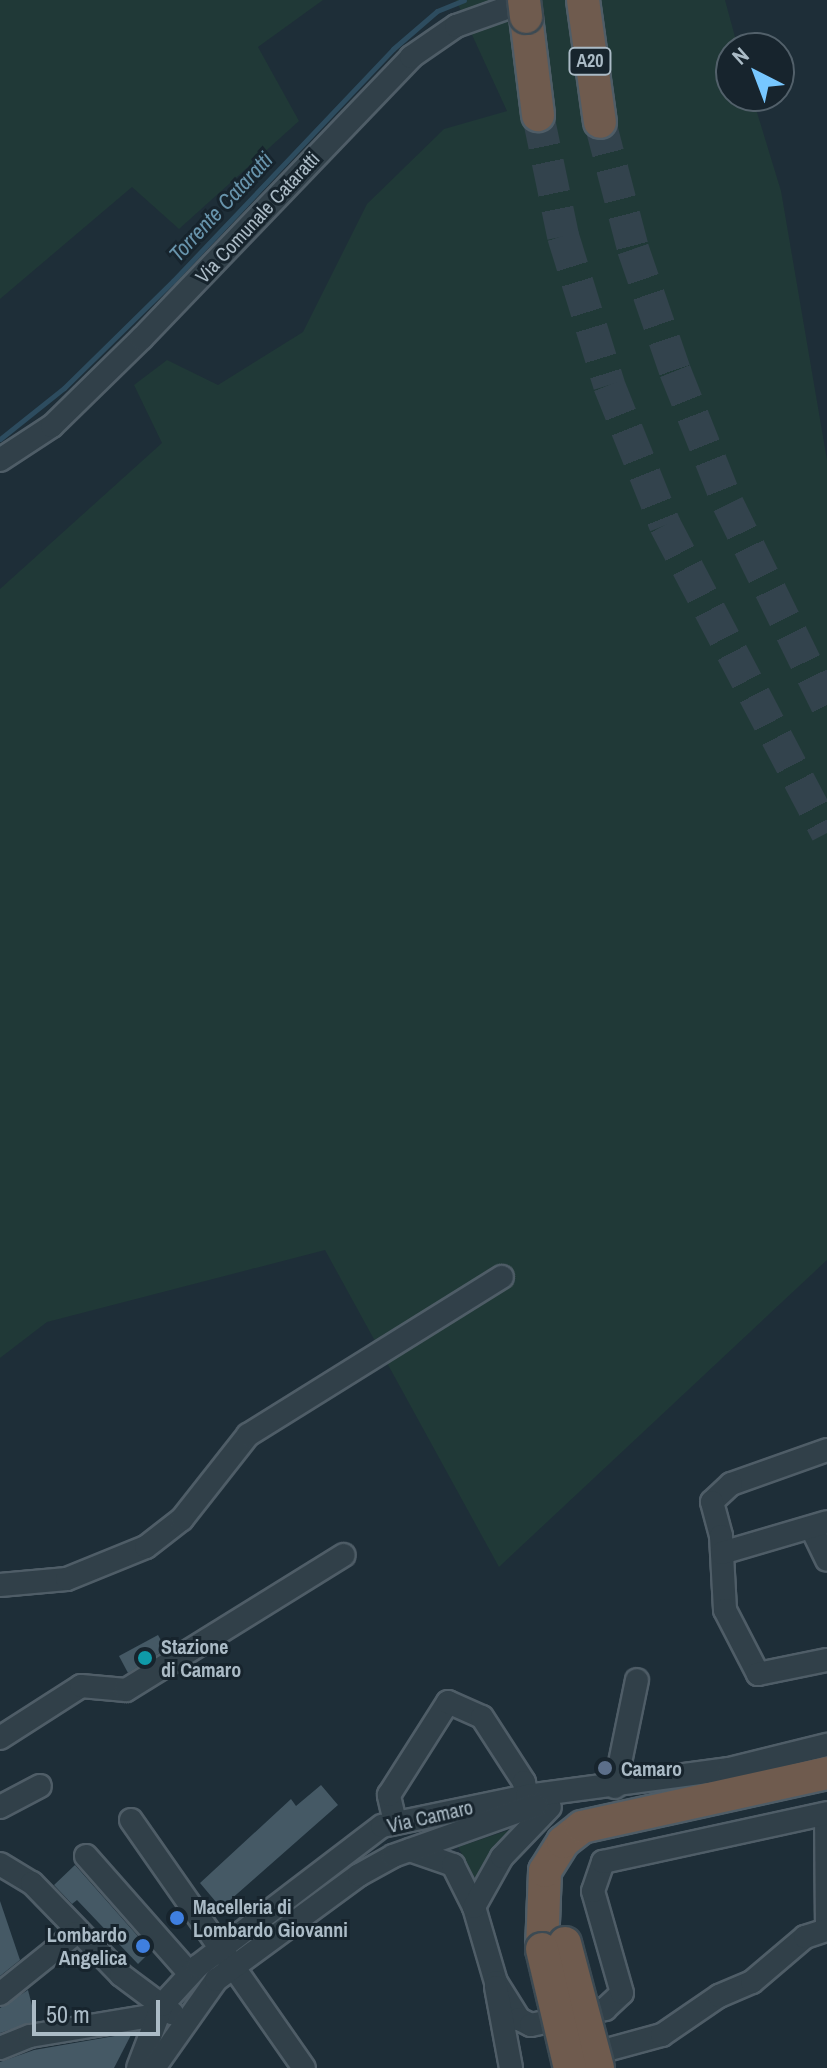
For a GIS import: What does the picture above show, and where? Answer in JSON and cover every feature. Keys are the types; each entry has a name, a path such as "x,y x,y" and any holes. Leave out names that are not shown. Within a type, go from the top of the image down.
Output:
{"highway":[{"name":"A20","path":"583,0 600,122"},
{"path":"527,6 538,115"},
{"path":"598,2068 554,1946 545,1871 556,1850 582,1827 827,1773"},
{"path":"568,2068 546,1986 565,1876 594,1840 827,1807"}],"street":[{"name":"Via Comunale Cataratti","path":"0,460 52,426 120,360 411,57 456,26 527,6"},
{"path":"0,1585 67,1579 146,1547 196,1503 248,1435 502,1277"},
{"path":"827,1450 717,1493 712,1502 722,1553 725,1610 758,1674 827,1660"},
{"path":"722,1553 819,1525 827,1560"},
{"path":"0,1738 81,1686 126,1690 344,1555"},
{"path":"615,1787 637,1680"},
{"path":"395,1822 389,1795 448,1702 482,1717 529,1808"},
{"path":"474,1907 529,1808 571,1793 827,1745"},
{"path":"0,1807 40,1786"},
{"path":"496,1982 519,2019 531,2025 605,2009 622,1986 593,1891 603,1862 827,1807 827,1928 805,1937 752,1982 719,1996 662,2035 584,2055 568,2068"},
{"name":"Via Camaro","path":"160,2010 190,1974 226,1942 359,1838 395,1822 427,1815 529,1808"},
{"name":"Via Camaro","path":"154,2068 182,2021 359,1875 410,1850 529,1808"},
{"path":"427,1815 435,1841"},
{"path":"131,1820 208,1923 226,1942 304,2068"},
{"path":"410,1850 449,1861 474,1907 496,1982 511,2068"},
{"path":"86,1856 161,1947 190,1974"},
{"path":"0,1864 32,1883 76,1933 160,2010 182,2021"},
{"path":"0,1994 76,1933"},
{"path":"0,2048 30,2036 160,2010"},
{"path":"138,2068 160,2010"}],"green space":[{"path":"0,0 323,0 258,47 299,121 179,229 132,187 0,299"},
{"path":"456,0 725,0 734,32 715,32 715,112 757,112 781,191 827,460 827,1260 499,1567 325,1250 47,1322 0,1358 0,589 162,443 134,385 167,360 218,385 303,332 367,204 444,129 507,111"},
{"path":"509,1830 491,1851 476,1880 458,1847"}],"building":[{"name":"Stazione di Camaro","path":"158,1635 166,1649 128,1673 119,1656"},
{"path":"321,1785 338,1805 221,1908 200,1883 291,1799 296,1806"},
{"path":"75,1865 151,1951 138,1964 77,1900 72,1904 54,1885"},
{"path":"0,1901 20,1960 0,1976"},
{"path":"28,1990 36,2021 0,2033 0,2008"},
{"path":"132,2033 114,2068 0,2068 0,2062 34,2050"}],"waterway":[{"name":"Torrente Cataratti","path":"0,439 64,388 173,281 393,49 437,11 464,0"}],"tunnel":[{"path":"538,115 563,236 609,385 665,525 827,833"},
{"path":"600,122 633,249 675,371 728,504 827,706"}],"place":[{"name":"Stazione di Camaro","path":"145,1658"},
{"name":"Camaro","path":"605,1768"},
{"name":"Macelleria di Lombardo Giovanni","path":"177,1918"},
{"name":"Lombardo Angelica","path":"143,1946"}]}
